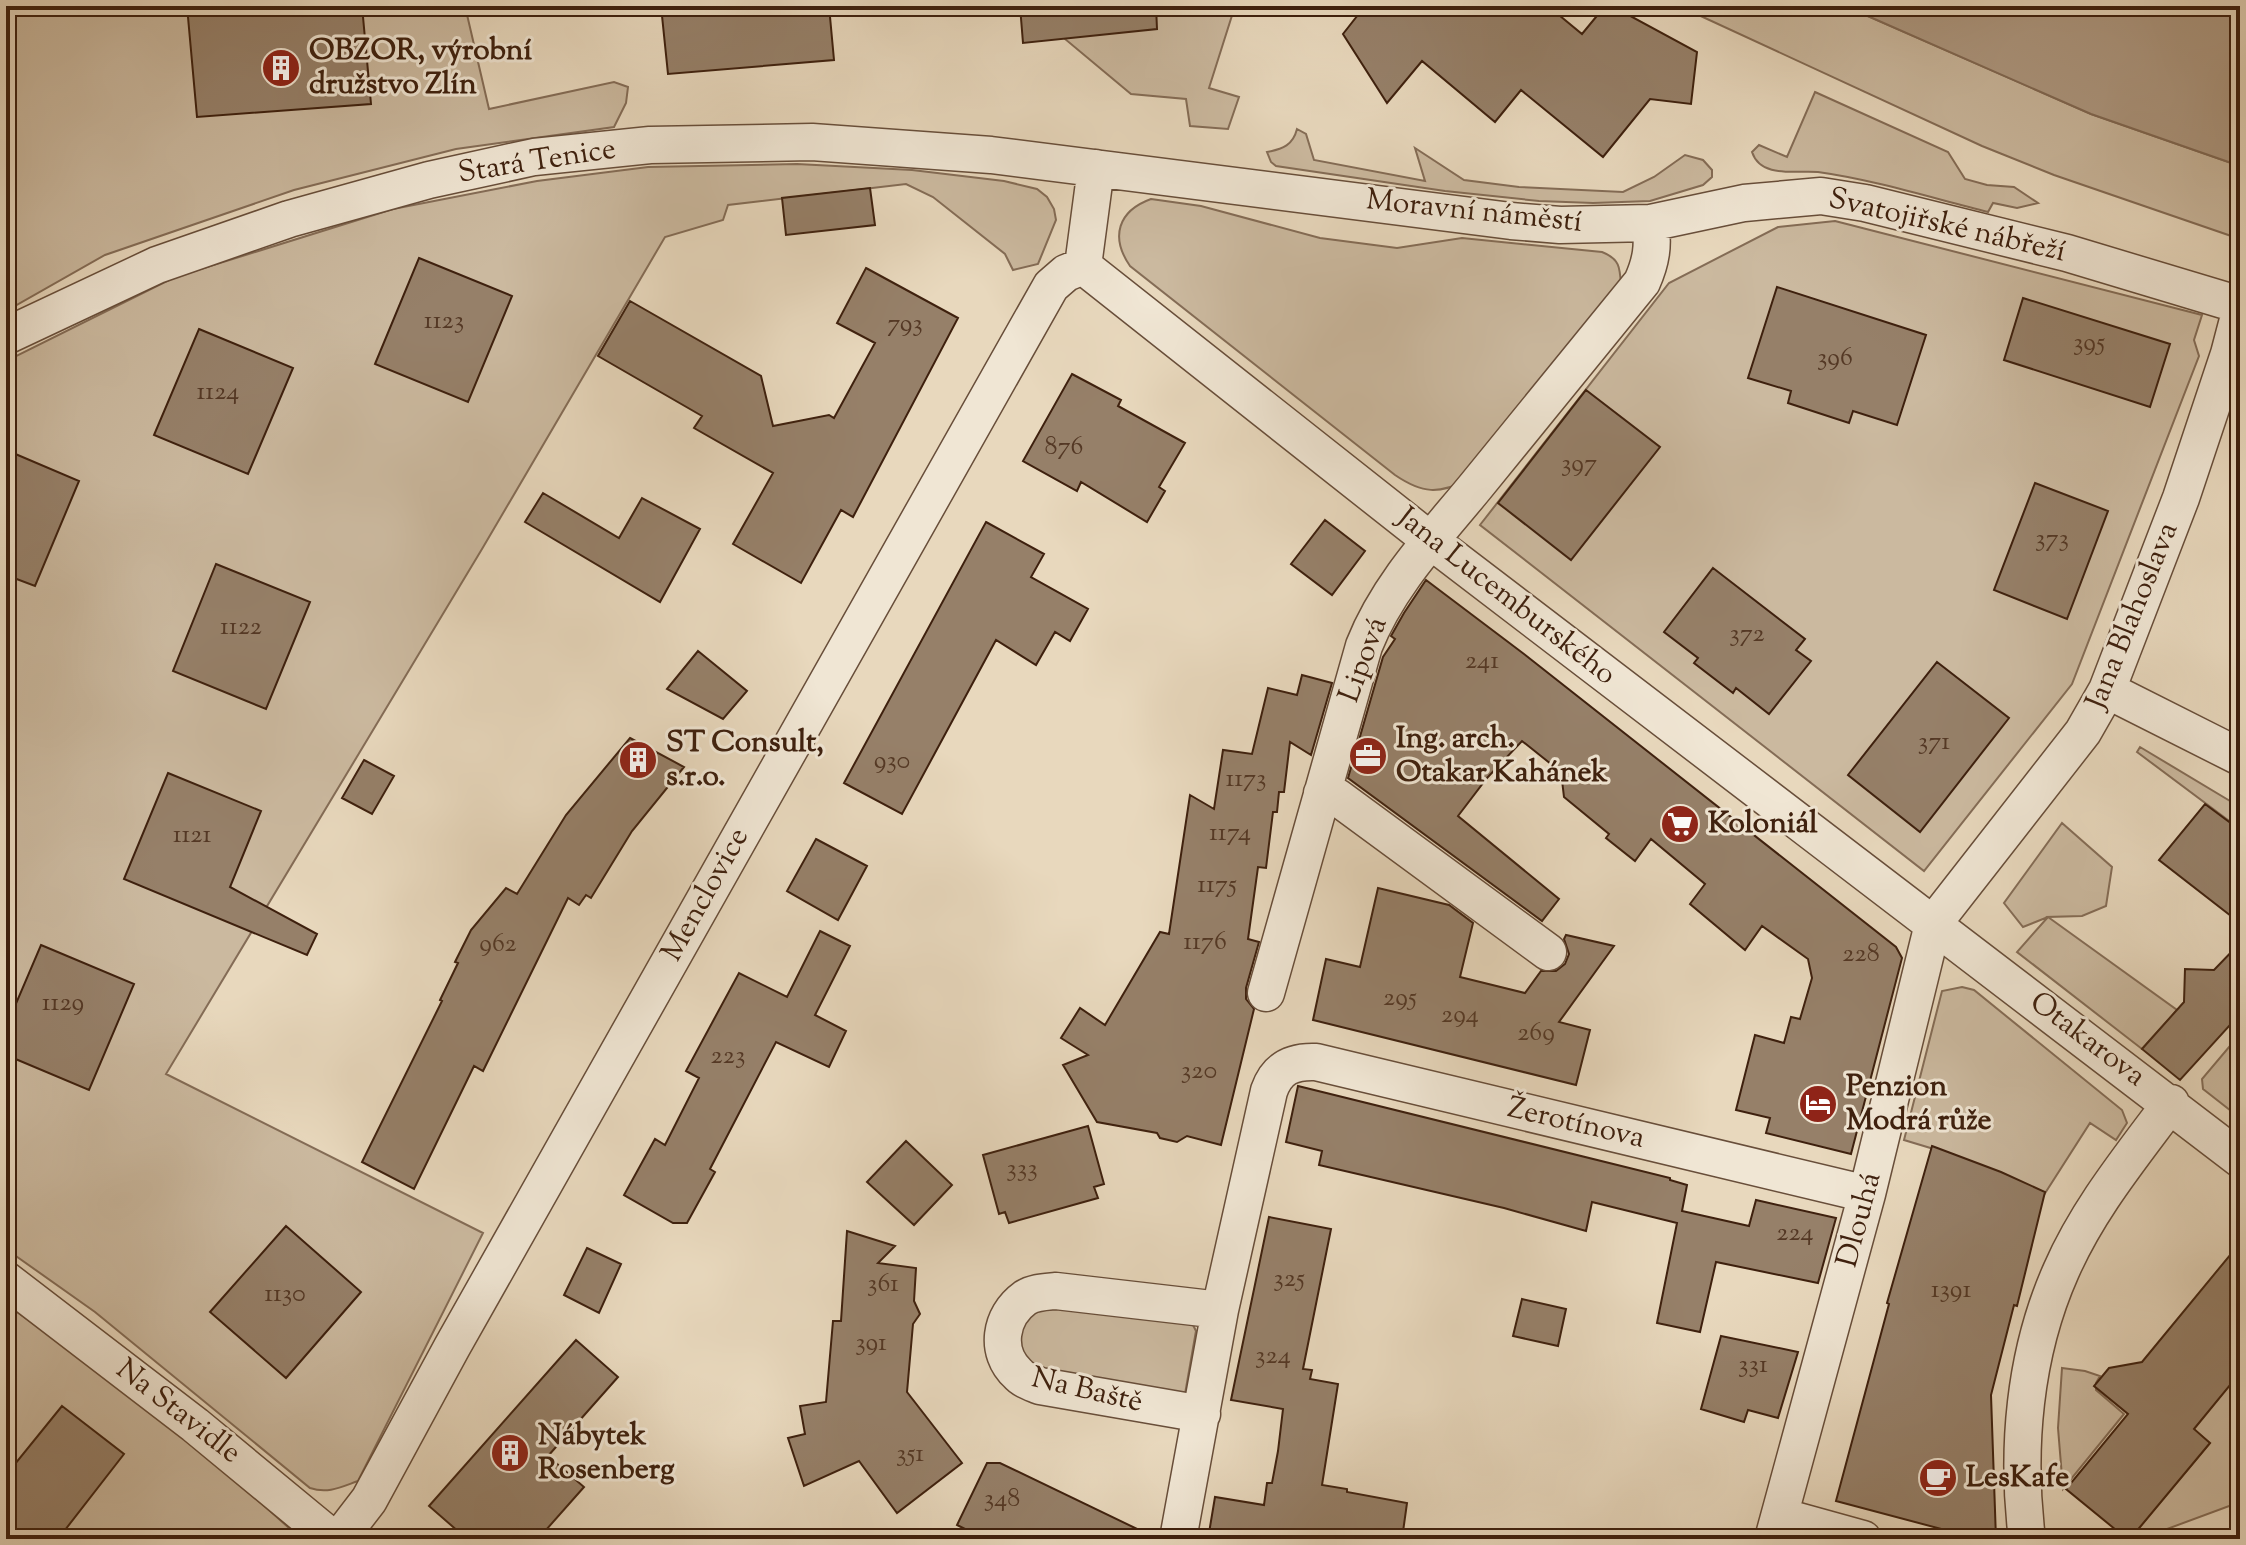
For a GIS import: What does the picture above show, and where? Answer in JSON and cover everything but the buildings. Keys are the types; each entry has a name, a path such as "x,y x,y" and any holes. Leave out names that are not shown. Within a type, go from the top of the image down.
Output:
{"street":[{"name":"Stará Tenice","path":"6,336 157,265 289,219 429,180 534,157 650,145 812,142 991,155 1096,168"},
{"name":"Moravní náměstí","path":"1096,168 1511,221 1560,225 1650,223"},
{"path":"1083,266 1096,168"},
{"name":"Svatojiřské nábřeží","path":"1650,223 1744,203 1821,196 1865,203 2067,253 2240,305"},
{"path":"1431,541 1642,282 1650,265 1650,223"},
{"name":"Jana Lucemburského","path":"1083,266 1431,541 1933,924"},
{"name":"Menclovice","path":"336,1539 369,1500 483,1292 1051,286 1066,273 1083,266"},
{"name":"Jana Blahoslava","path":"1933,924 2083,732 2107,690 2181,498 2240,312"},
{"name":"Lipová","path":"1266,993 1364,646 1374,620 1395,586 1431,541"},
{"path":"2107,690 2240,757"},
{"path":"1322,793 1337,797 1548,952"},
{"name":"Otakarova","path":"1933,924 2171,1103 2240,1159"},
{"name":"Dlouhá","path":"1863,1539 1777,1527 1867,1194 1933,924"},
{"name":"Žerotínova","path":"1220,1310 1269,1091 1278,1073 1304,1061 1867,1194"},
{"path":"2027,1539 2022,1426 2033,1366 2056,1283 2105,1192 2171,1103"},
{"name":"Na Stavidle","path":"12,1285 219,1443 336,1539"},
{"name":"Na Baště","path":"1202,1414 1040,1386 1019,1376 1011,1366 1002,1345 1002,1333 1012,1311 1027,1297 1041,1292 1056,1291 1220,1310"},
{"path":"1178,1539 1220,1310"}],"shaded area":[{"path":"6,6 465,6 489,109 614,82 628,87 626,103 614,127 456,149 294,190 105,255 6,311"},
{"path":"1120,6 1235,6 1209,88 1239,97 1228,129 1190,126 1186,99 1131,94 1065,39"},
{"path":"1679,6 1845,6 2091,114 2240,166 2240,239 2054,175 1982,146"},
{"path":"1845,6 2240,6 2240,166 2091,114"},
{"path":"1815,92 1948,152 1965,179 2014,187 2038,203 2017,208 1993,203 1988,212 1861,180 1818,172 1771,170 1763,166 1752,152 1759,145 1787,157"},
{"path":"1297,129 1306,134 1314,160 1425,181 1415,148 1464,180 1519,187 1623,192 1654,177 1685,155 1703,160 1712,170 1712,177 1703,185 1650,201 1539,201 1445,191 1276,166 1267,152 1286,145"},
{"path":"797,164 912,170 1004,181 1037,189 1047,197 1056,220 1038,264 1013,270 1005,254 933,197 906,184 728,205 723,220 665,237 482,549 166,1074 483,1233 358,1481 329,1490 310,1488 95,1312 6,1249 6,361 175,277 393,209 537,181 648,167"},
{"path":"1151,199 1201,206 1320,238 1397,248 1462,238 1602,252 1618,265 1621,286 1469,480 1439,490 1423,489 1395,475 1130,266 1120,245 1121,226 1131,210"},
{"path":"1835,221 2202,315 2194,340 2199,356 2072,684 1924,871 1480,525 1669,283 1778,227"},
{"path":"2140,747 2240,807 2240,829 2137,752"},
{"path":"2062,823 2112,867 2106,906 2082,916 2048,917 2023,927 2004,903"},
{"path":"2048,917 2177,1010 2142,1049 2017,952"},
{"path":"1962,987 1974,990 2122,1110 2127,1123 2116,1140 2090,1123 2042,1198 1947,1153 1904,1140 1942,991"},
{"path":"2240,1034 2240,1118 2203,1089 2202,1079"},
{"path":"6,1304 158,1417 301,1539 6,1539"},
{"path":"1041,1306 1192,1323 1196,1331 1185,1394 1027,1367 1019,1333 1025,1321"},
{"path":"2062,1368 2100,1376 2096,1390 2124,1414 2063,1489 2058,1428"},
{"path":"2240,1372 2240,1502 2140,1539 2130,1539 2210,1443 2193,1429"}],"place":[{"name":"OBZOR, výrobní družstvo Zlín","path":"281,68"},
{"name":"Ing. arch. Otakar Kahánek","path":"1368,756"},
{"name":"ST Consult, s.r.o.","path":"638,760"},
{"name":"Koloniál","path":"1680,824"},
{"name":"Penzion Modrá růže","path":"1818,1104"},
{"name":"Nábytek Rosenberg","path":"510,1453"},
{"name":"LesKafe","path":"1938,1478"}]}
